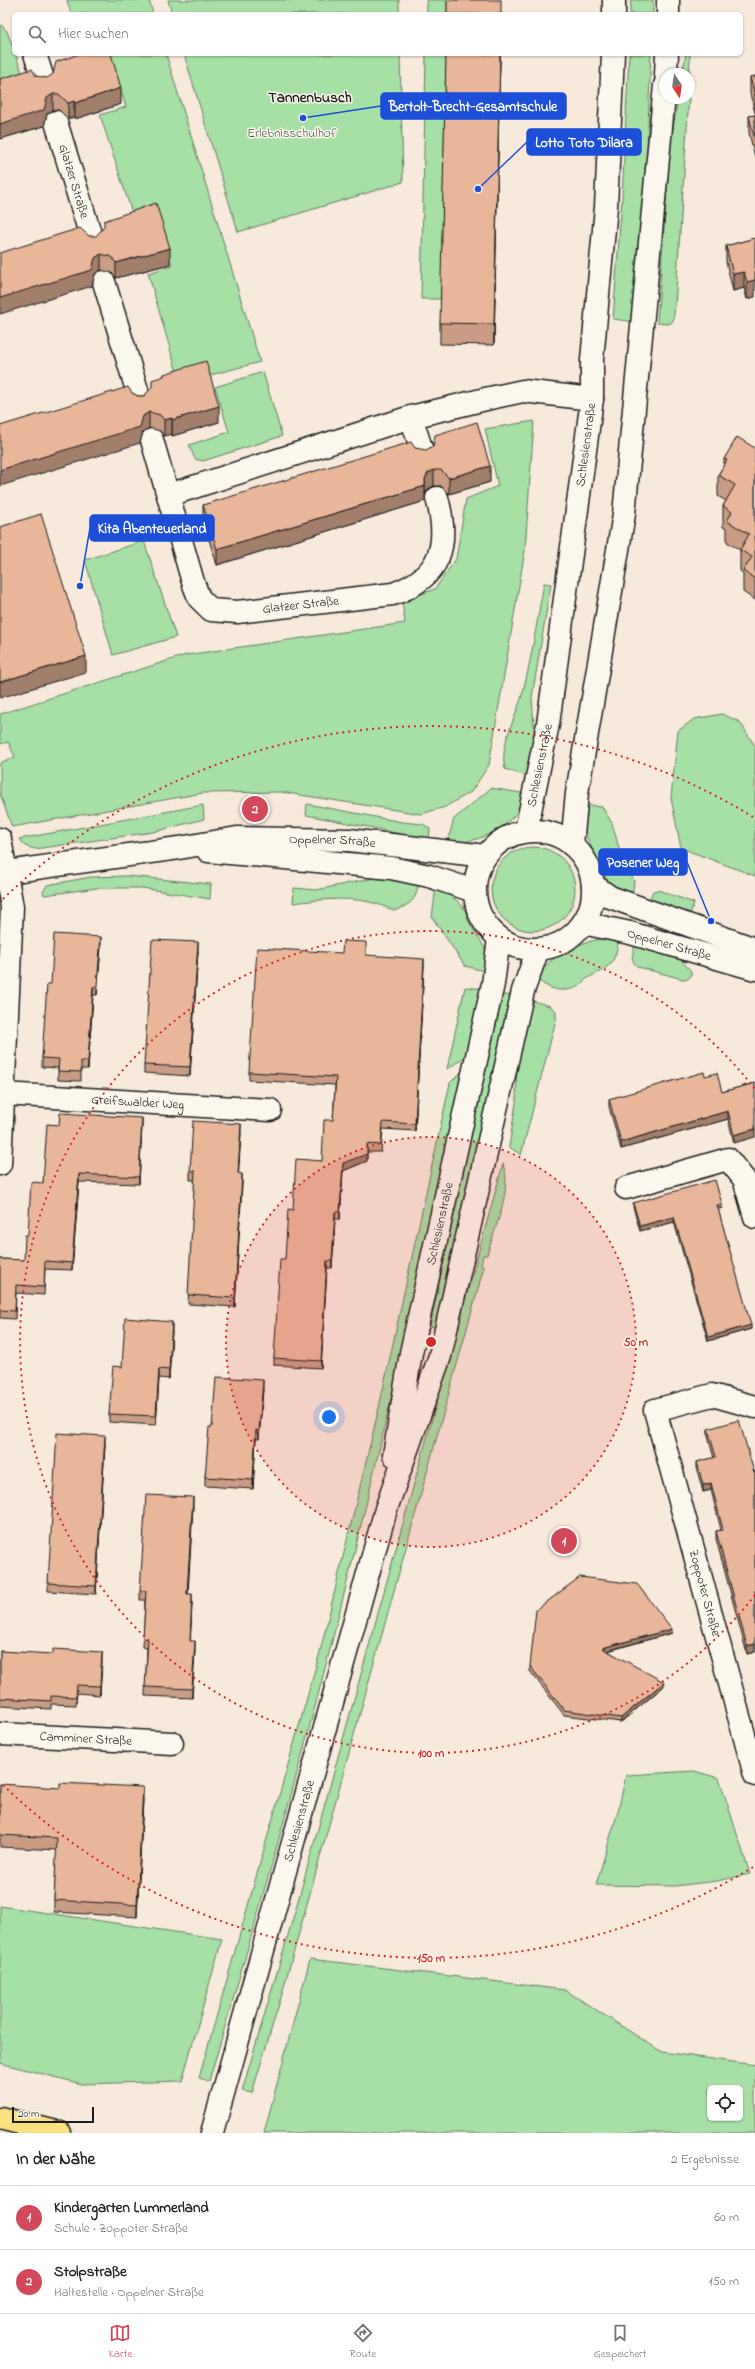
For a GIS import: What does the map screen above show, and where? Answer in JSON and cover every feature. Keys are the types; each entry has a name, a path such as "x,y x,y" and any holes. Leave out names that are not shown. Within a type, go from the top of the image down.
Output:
{"highway":[{"path":"0,2118 60,2133"}],"street":[{"path":"614,0 614,12"},
{"path":"668,0 668,12"},
{"path":"36,56 44,82"},
{"name":"Schlesienstraße","path":"526,831 548,724 592,399 592,360 606,207 613,56"},
{"path":"667,68 668,56"},
{"path":"572,845 577,793 624,514 643,330 663,104"},
{"name":"Glatzer Straße","path":"56,122 92,240"},
{"path":"104,282 140,400"},
{"path":"169,495 411,417 523,391 592,399"},
{"path":"411,417 423,454"},
{"name":"Glatzer Straße","path":"152,440 199,598 211,610 237,612 393,594 411,587 429,574 439,555 441,515 437,498"},
{"path":"526,831 543,832 558,836 572,845 583,856 590,870 593,885 592,905 583,923 571,936 556,946 538,949 525,949 499,938 486,926 478,909 474,891 477,873 485,856 496,844 510,836 526,831"},
{"name":"Oppelner Straße","path":"3,872 179,848 237,838 312,838 386,843 485,856"},
{"path":"0,839 3,872 12,907 0,1164"},
{"name":"Oppelner Straße","path":"179,848 390,868 429,876 474,891"},
{"name":"Oppelner Straße","path":"593,885 610,897 755,949"},
{"name":"Oppelner Straße","path":"583,923 630,933 755,969"},
{"name":"Schlesienstraße","path":"386,1509 411,1353 492,984 499,938"},
{"name":"Schlesienstraße","path":"212,2133 386,1509 440,1356 523,991 538,949"},
{"name":"Greifswalder Weg","path":"4,1094 270,1110"},
{"path":"626,1188 728,1158 744,1179 755,1217"},
{"name":"Zoppoter Straße","path":"755,1407 712,1395 655,1410 755,1775"},
{"name":"Camminer Straße","path":"0,1734 172,1743"}],"green space":[{"path":"67,0 149,0 152,12 70,12"},
{"path":"168,0 399,0 399,12 171,12"},
{"path":"427,0 447,0 447,12 427,12"},
{"path":"631,0 653,0 653,12 630,12"},
{"path":"0,24 7,31 12,45 12,56 16,56 27,86 0,95"},
{"path":"101,56 167,56 260,362 180,383 148,273 172,266 158,215 135,222 100,115 126,107 110,57"},
{"name":"Erlebnisschulhof","path":"185,56 400,56 403,182 238,232"},
{"path":"426,56 446,56 441,299 421,299"},
{"path":"629,56 651,56 645,198 636,322 613,319 622,199"},
{"path":"686,56 690,56 690,68 683,68"},
{"path":"677,104 689,104 675,306 673,321 669,324 657,323 670,147"},
{"path":"263,372 282,436 203,461 195,459 189,445 229,432 215,387"},
{"path":"534,421 525,550 489,765 471,792 445,807 421,814 281,792 203,793 12,827 0,794 0,763 15,757 8,742 0,744 0,714 186,655 405,623 402,601 435,589 456,559 466,499 498,486 485,429"},
{"path":"144,541 176,637 113,655 85,560"},
{"path":"544,583 551,584 532,697 535,742 529,777 505,769 504,751 526,681"},
{"path":"722,714 740,722 755,746 755,876 681,848 671,798 678,731 694,719"},
{"path":"491,788 527,794 514,816 495,831 484,837 472,840 459,843 447,843 454,819"},
{"path":"307,804 402,822 423,824 430,829 429,841 374,828 306,815"},
{"path":"583,804 602,807 612,823 619,848 634,881 632,897 615,888 605,877 584,831"},
{"path":"203,805 204,819 153,832 35,849 25,846 19,839"},
{"path":"533,847 549,850 563,859 572,873 575,889 572,905 563,919 549,928 533,931 517,928 503,919 494,905 491,889 494,873 503,859 517,850"},
{"path":"127,876 211,884 210,899 142,888 97,888 44,895 43,892 47,885 91,877"},
{"path":"379,877 419,883 414,898 405,906 394,911 369,902 357,900 332,899 293,903 294,888 316,890"},
{"path":"436,887 454,898 464,909 469,922 486,951 488,972 465,966 432,917"},
{"path":"658,890 694,903 689,916 648,902 653,891"},
{"path":"608,938 619,939 613,961 606,968 588,978 577,987 565,990 554,989 544,984 537,977 551,961 568,950 588,942"},
{"path":"635,944 678,957 691,971 691,976 686,980 638,967 633,962"},
{"path":"465,987 484,989 468,1055 447,1069"},
{"path":"500,994 513,997 473,1159 436,1324 434,1327 430,1326"},
{"path":"530,1000 550,1006 556,1011 556,1020 521,1155 509,1147 516,1103 517,1059"},
{"path":"462,1071 399,1363 347,1581 286,1814 209,2081 199,2078 320,1652 378,1412 450,1083"},
{"path":"503,1164 506,1185 501,1209 487,1255 483,1255 481,1266 484,1267 282,1994 252,2093 242,2091 296,1908"},
{"path":"694,1771 719,1778 750,1874 717,1881 675,1886 596,1885 618,1811 626,1775"},
{"path":"0,1906 222,1939 182,2081 82,2084 0,2063"},
{"path":"310,1959 565,1990 662,2052 755,2065 755,2133 264,2133"}],"building":[{"path":"447,0 501,0 501,12 447,12"},
{"path":"73,56 112,56 121,88 75,103 74,101 68,103 59,94 53,94 47,98 44,110 0,124 0,79 32,69 36,76 47,78 53,74 56,62"},
{"path":"446,56 500,56 494,324 440,323"},
{"path":"755,76 755,96 750,77"},
{"path":"755,115 755,140 749,116"},
{"path":"156,203 170,248 116,263 112,257 101,254 95,258 92,270 0,298 0,253 80,228 89,236 96,236 104,227 104,221"},
{"path":"755,238 755,280 747,282 744,272 733,274 726,246"},
{"path":"206,361 219,406 172,420 172,418 164,420 160,415 149,412 143,416 140,427 0,470 0,426 128,387 132,393 138,396 144,396 152,387 152,380 164,376 164,374"},
{"path":"477,422 490,466 449,478 441,470 434,470 428,473 425,479 425,486 217,549 203,505 411,442 415,448 426,450 433,446 435,435"},
{"path":"737,437 755,448 755,579 743,571 752,557 740,550 749,534 727,521 732,512 723,506 735,485 718,475 727,460 724,459"},
{"path":"41,514 86,656 0,682 0,527"},
{"path":"54,934 101,937 97,986 93,987 88,1061 81,1061 81,1072 58,1071 59,1059 42,1058 47,984 51,984"},
{"path":"152,940 198,942 190,1067 144,1065"},
{"path":"343,941 366,942 366,955 424,959 415,1124 383,1122 381,1145 367,1144 367,1154 343,1163 340,1212 335,1212 332,1261 327,1261 321,1361 274,1358 280,1259 285,1259 288,1209 293,1210 296,1159 322,1161 324,1120 333,1120 336,1077 249,1072 257,948 342,953"},
{"path":"704,1072 705,1076 717,1073 722,1092 755,1083 755,1129 734,1135 728,1111 621,1142 609,1099"},
{"path":"60,1113 142,1118 139,1177 79,1174 72,1263 45,1261 44,1287 16,1285 15,1311 0,1310 0,1259 24,1260 25,1235 28,1235 31,1182 43,1183 47,1124 59,1125"},
{"path":"193,1121 241,1124 238,1173 242,1174 235,1298 188,1295 195,1171 190,1171"},
{"path":"715,1180 722,1204 717,1205 751,1325 708,1337 674,1217 640,1226 633,1203"},
{"path":"125,1318 172,1322 169,1370 159,1369 156,1416 109,1414 113,1366 122,1367"},
{"path":"216,1377 263,1380 259,1431 256,1430 253,1480 205,1477 209,1427 212,1427"},
{"path":"739,1420 754,1472 755,1471 755,1644 747,1646 716,1531 723,1530 711,1483 703,1485 697,1462 716,1457 708,1429"},
{"path":"57,1433 105,1436 96,1586 48,1583"},
{"path":"146,1495 193,1497 187,1594 192,1594 190,1641 195,1641 192,1689 145,1687 148,1639 143,1638 146,1591 140,1591"},
{"path":"580,1577 637,1584 672,1629 602,1648 664,1682 621,1718 564,1710 530,1666 536,1610"},
{"path":"53,1649 102,1652 100,1686 77,1685 76,1697 51,1696 51,1701 0,1698 0,1651 53,1654"},
{"path":"60,1783 143,1787 137,1905 54,1900 57,1838 0,1835 0,1784 60,1788"}],"place":[{"name":"Bertolt-Brecht-Gesamtschule","path":"303,118"},
{"name":"Lotto Toto Dilara","path":"478,189"},
{"name":"Kita Abenteuerland","path":"80,586"},
{"name":"Stolpstraße","path":"255,809"},
{"name":"Posener Weg","path":"711,921"},
{"name":"Kindergarten Lummerland","path":"564,1541"}],"district":[{"name":"Tannenbusch","path":"310,98"}]}
